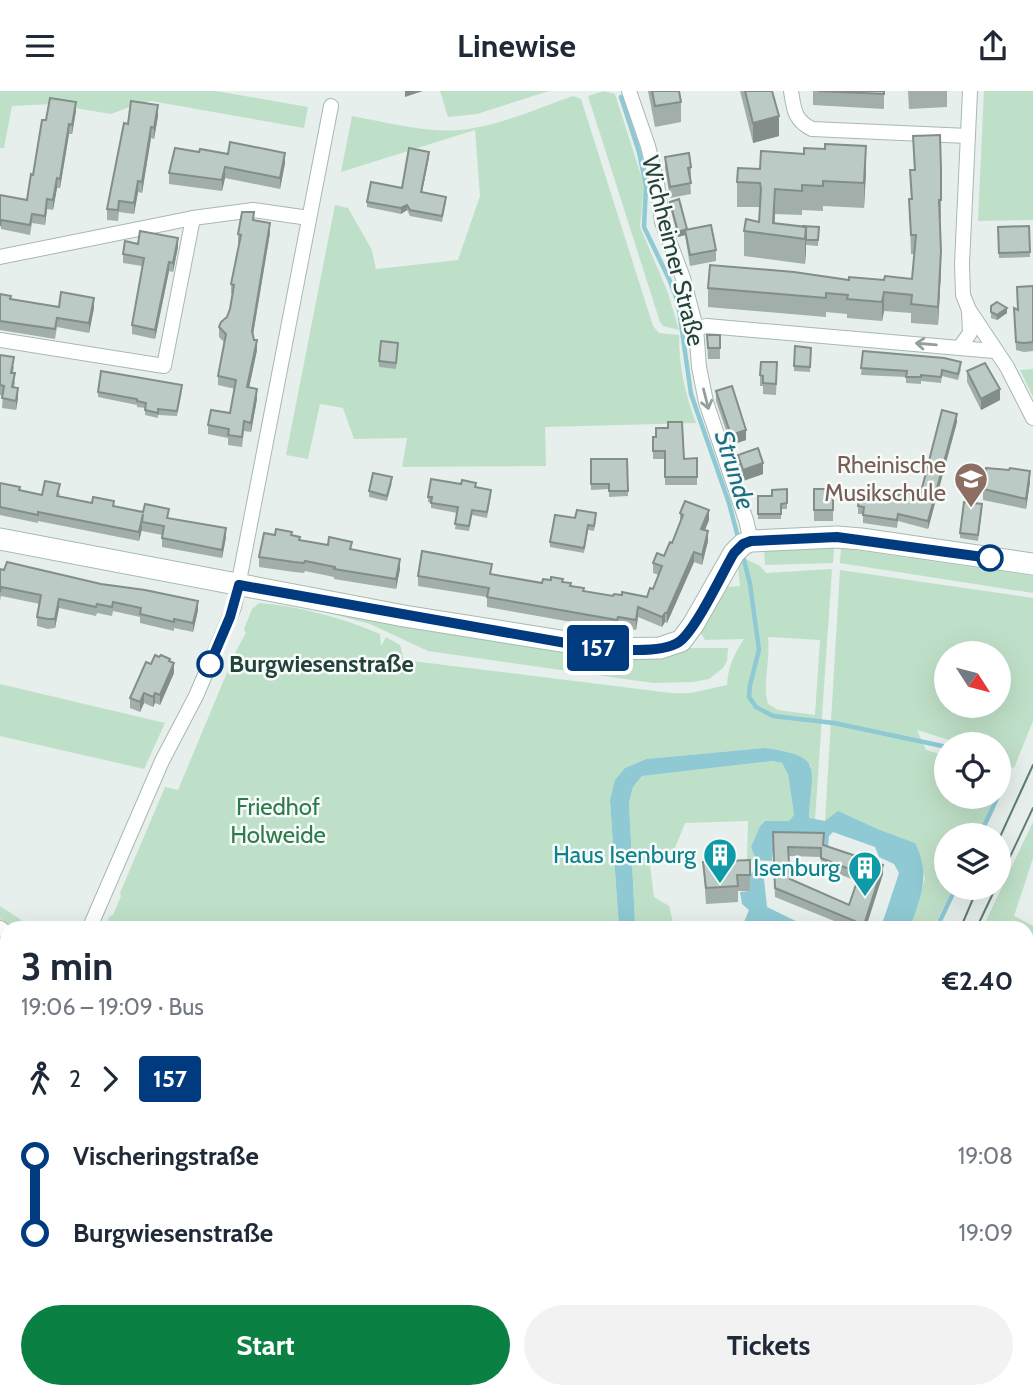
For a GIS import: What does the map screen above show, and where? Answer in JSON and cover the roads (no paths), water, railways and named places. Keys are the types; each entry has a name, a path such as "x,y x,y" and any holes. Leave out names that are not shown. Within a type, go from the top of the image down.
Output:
{"street":[{"name":"Wichheimer Straße","path":"629,91 651,158 662,222 683,278 696,328 699,367 706,402 747,520 744,545"},
{"path":"792,91 794,114 802,124 812,129 968,136"},
{"path":"960,347 970,333 969,310 962,282 970,91"},
{"path":"93,921 162,761 205,676 230,617 239,585 331,106"},
{"path":"0,257 193,218 253,210 309,218"},
{"path":"0,340 164,366 193,218"},
{"path":"969,310 997,353 1033,418"},
{"path":"696,328 707,326 960,347 997,353"},
{"path":"0,540 417,618 611,649 671,646 687,635 744,545 849,538 1033,564"}],"water":[{"path":"765,748 784,751 806,760 812,775 809,818 825,821 838,811 915,843 923,865 923,885 912,921 883,921 899,873 894,864 879,857 875,847 833,832 829,836 828,849 824,854 824,842 774,840 772,861 756,860 751,847 760,826 765,821 789,821 794,815 788,774 782,763 772,761 642,776 633,787 629,802 635,921 619,921 610,801 615,780 625,768 646,759"},
{"path":"755,869 763,870 767,907 796,921 744,921 749,910 742,904 740,892 750,891 750,875"}],"waterway":[{"name":"Strunde","path":"621,97 639,152 646,186 644,227 678,303 691,394 729,503 739,541"},
{"name":"Strunde","path":"742,552 750,584 759,650 749,697 756,707 773,716 834,723 934,744"},
{"name":"Strunde","path":"986,823 992,809"},
{"name":"Strunde","path":"940,921 950,900"}],"tram line":[{"path":"1006,823 1033,765"},
{"path":"1011,855 1033,808"},
{"path":"964,921 972,900"},
{"path":"980,921 990,900"}],"place":[{"name":"Rheinische Musikschule","path":"971,509"},
{"name":"Burgwiesenstraße","path":"210,664"},
{"name":"Haus Isenburg","path":"720,885"},
{"name":"Isenburg","path":"865,898"}],"park label":[{"name":"Friedhof Holweide","path":"278,821"}]}
